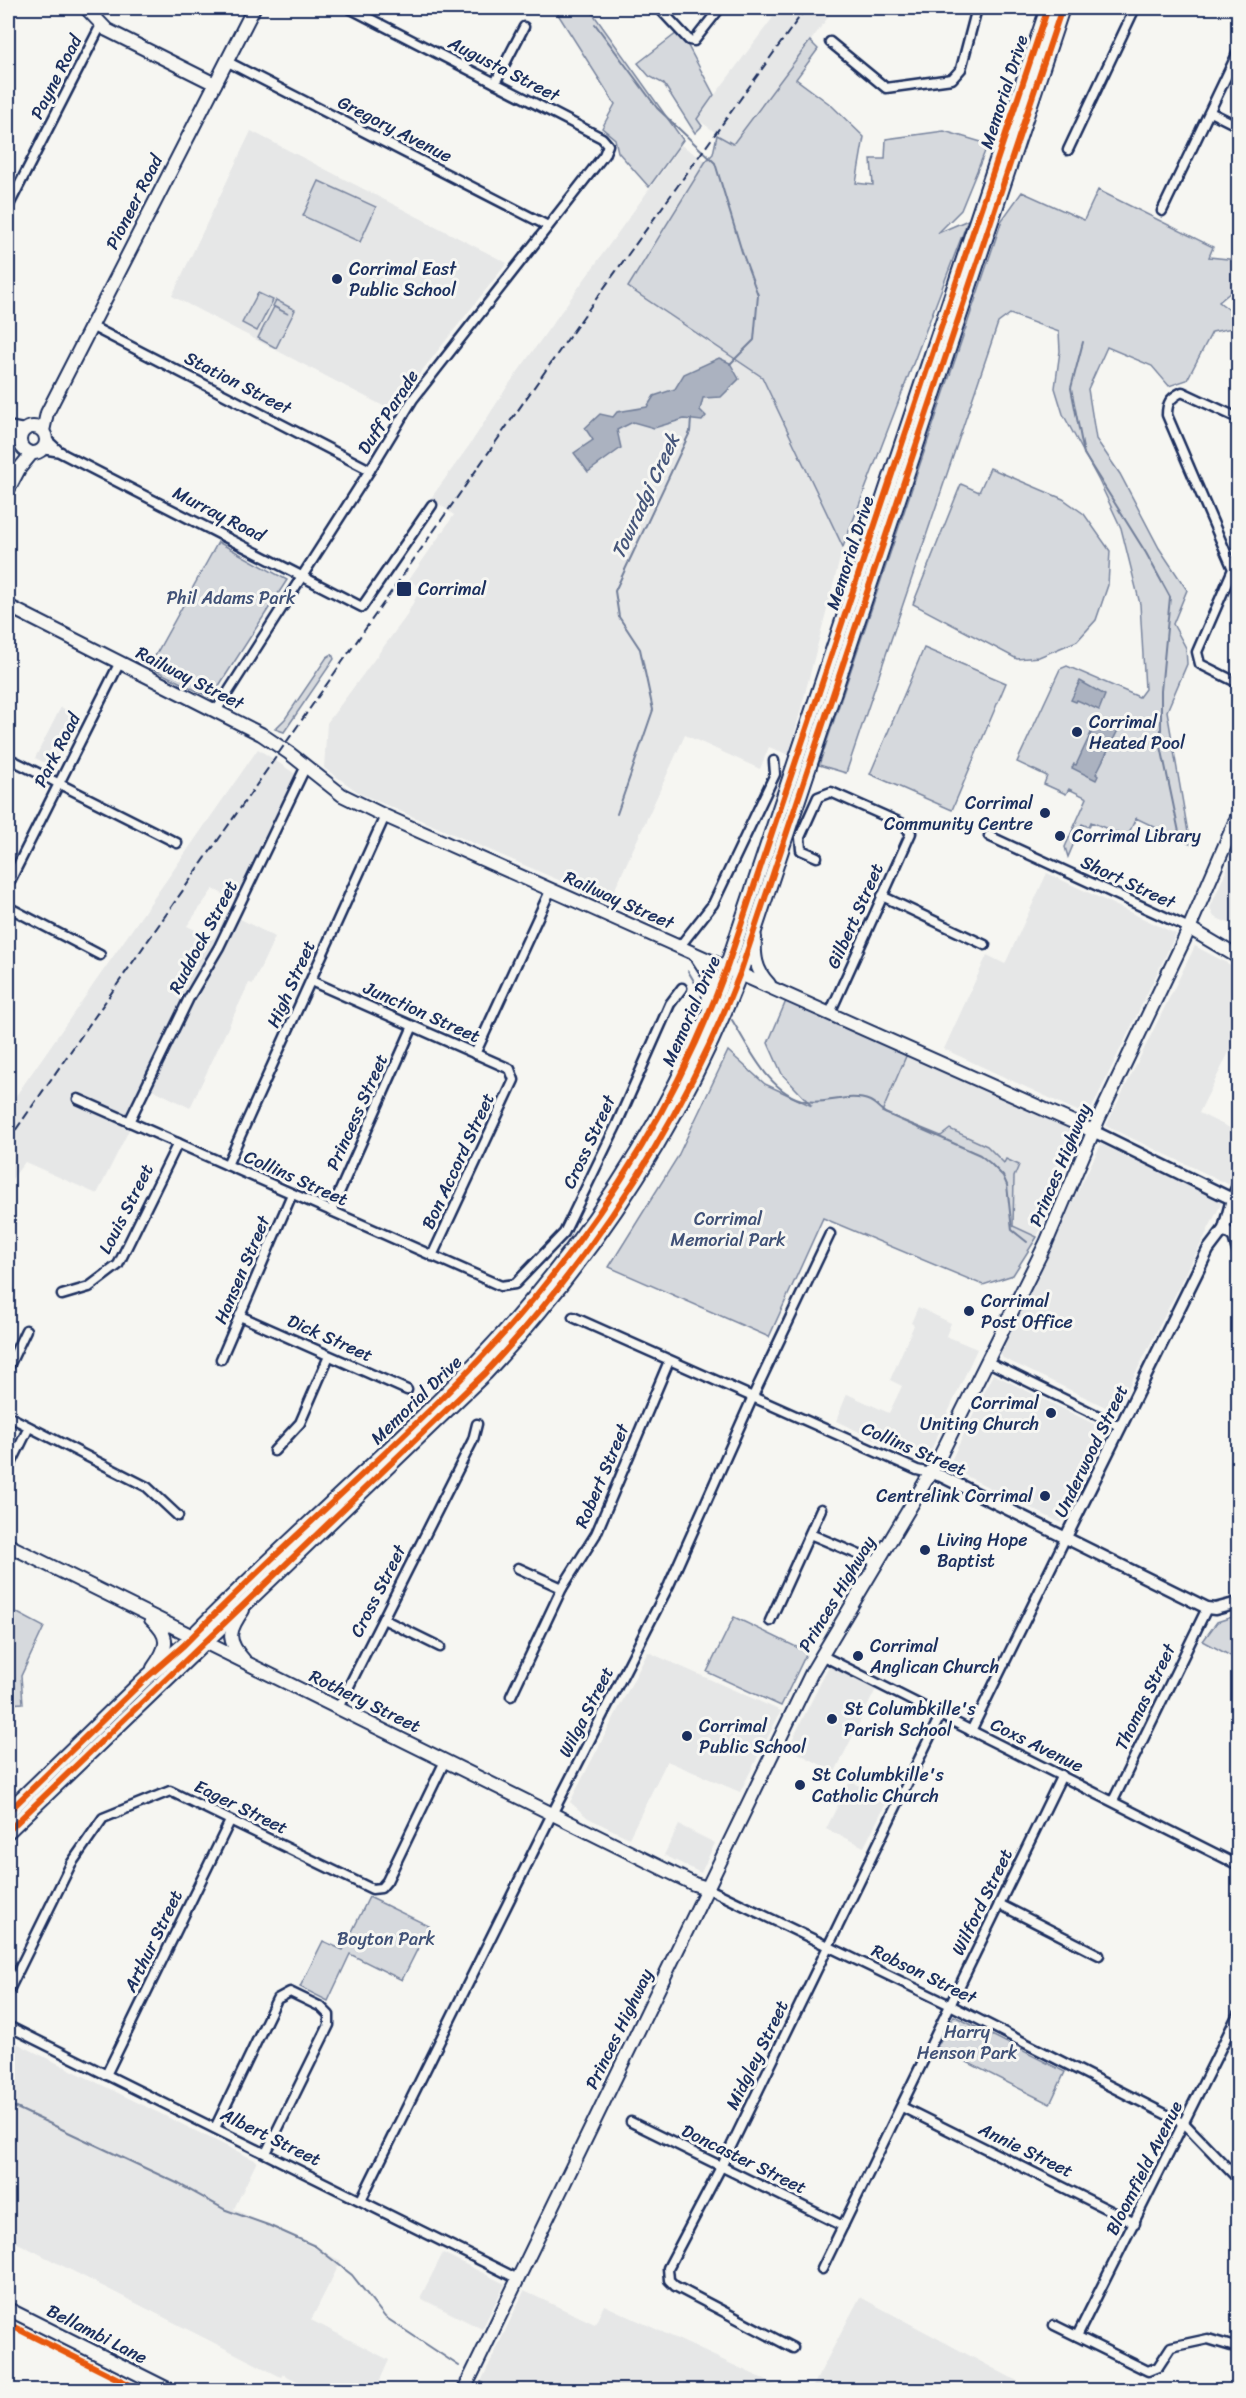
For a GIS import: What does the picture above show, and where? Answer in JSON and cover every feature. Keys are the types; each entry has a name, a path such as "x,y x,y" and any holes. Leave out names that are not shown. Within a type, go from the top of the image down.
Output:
{"main road":[{"path":"86,8 101,25 143,49 215,84"},
{"name":"Pioneer Road","path":"8,490 254,8"},
{"name":"Memorial Drive","path":"8,1812 145,1679 256,1593 477,1380 517,1338 568,1276 617,1209 664,1133 702,1059 734,970 1048,8"},
{"name":"Memorial Drive","path":"8,1831 496,1341 536,1296 621,1179 669,1095 755,929 1062,8"},
{"name":"Railway Street","path":"8,606 268,738 342,795 384,816 1094,1131"},
{"name":"Princes Highway","path":"464,2391 821,1655 930,1473 1046,1243 1094,1131 1239,815"},
{"path":"1189,928 1239,957"},
{"path":"755,929 754,949 757,967 763,978 776,989"},
{"path":"694,952 710,977 710,995 703,1027"},
{"name":"Rothery Street","path":"8,1545 694,1884 707,1888"},
{"path":"249,1665 234,1649 230,1634 236,1620 256,1593"},
{"path":"139,1610 161,1628 166,1641 163,1654 145,1679"},
{"name":"Bellambi Lane","path":"8,2309 170,2391"}],"street":[{"name":"Augusta Street","path":"349,8 602,138 608,146"},
{"path":"659,8 689,40 694,41 720,8"},
{"path":"830,42 886,87 952,79 962,69 977,8"},
{"path":"1068,150 1135,8"},
{"name":"Payne Road","path":"8,207 101,25"},
{"path":"495,83 525,27"},
{"path":"1162,211 1239,52"},
{"name":"Gregory Avenue","path":"226,61 548,226"},
{"path":"1210,112 1239,126"},
{"name":"Duff Parade","path":"216,711 413,399 604,155 608,146"},
{"name":"Station Street","path":"91,326 370,470"},
{"path":"1239,418 1182,392 1172,397 1167,405 1167,415 1233,569 1197,652 1200,664 1239,683"},
{"name":"Murray Road","path":"8,429 61,453 362,607 432,505"},
{"name":"Park Road","path":"8,885 120,662"},
{"path":"8,758 177,843"},
{"path":"680,946 713,904 775,774 774,761"},
{"name":"Ruddock Street","path":"129,1122 189,998 219,946 306,766"},
{"name":"Gilbert Street","path":"818,857 801,850 801,837 819,797 831,792 903,824 911,834 830,1013"},
{"name":"High Street","path":"227,1165 384,816"},
{"name":"Short Street","path":"989,836 1189,928"},
{"path":"475,1054 551,889"},
{"path":"882,896 985,945"},
{"path":"8,907 100,956"},
{"name":"Junction Street","path":"311,981 510,1069 514,1080"},
{"name":"Cross Street","path":"501,1286 515,1284 564,1233 616,1126 670,1004 682,988"},
{"name":"Princess Street","path":"331,1211 413,1026"},
{"name":"Bon Accord Street","path":"432,1256 514,1080"},
{"name":"Collins Street","path":"78,1099 501,1286"},
{"name":"Railway Street","path":"1094,1131 1232,1199"},
{"name":"Louis Street","path":"62,1295 89,1287 118,1265 178,1143"},
{"name":"Underwood Street","path":"971,1731 1208,1250 1224,1229 1232,1199 1239,1186"},
{"name":"Hansen Street","path":"221,1359 292,1194"},
{"path":"1224,1229 1234,1237 1239,1251"},
{"name":"Wilga Street","path":"361,2200 552,1813 669,1585 753,1397 830,1234"},
{"name":"Dick Street","path":"240,1316 407,1390"},
{"name":"Collins Street","path":"573,1317 917,1470 941,1476 1207,1608"},
{"path":"8,1368 26,1330"},
{"path":"274,1451 300,1423 329,1356"},
{"path":"986,1360 1121,1427"},
{"name":"Robert Street","path":"511,1696 562,1588 596,1534 669,1361"},
{"path":"8,1416 147,1487 178,1516"},
{"name":"Cross Street","path":"339,1708 473,1440 477,1424"},
{"path":"8,1470 29,1427"},
{"path":"770,1621 821,1509"},
{"path":"810,1534 876,1562"},
{"path":"518,1568 562,1588"},
{"path":"1207,1608 1215,1609 1239,1603"},
{"name":"Thomas Street","path":"1113,1801 1207,1608"},
{"path":"383,1619 440,1647"},
{"name":"Coxs Avenue","path":"821,1655 1239,1865"},
{"name":"Midgley Street","path":"793,2348 675,2286 669,2280 668,2268 721,2167 940,1716"},
{"name":"Eager Street","path":"8,1992 70,1864 103,1818 170,1791 372,1889 381,1888 387,1881 445,1761"},
{"name":"Wilford Street","path":"822,2269 1062,1775"},
{"name":"Arthur Street","path":"106,2074 230,1821"},
{"name":"Robson Street","path":"707,1888 950,2005 1185,2124 1239,2179"},
{"path":"999,1904 1100,1955"},
{"path":"215,2128 277,1999 290,1992 321,2007 329,2015 329,2025 266,2153"},
{"name":"Bloomfield Avenue","path":"1077,2336 1239,2014"},
{"name":"Albert Street","path":"8,2026 518,2279"},
{"name":"Annie Street","path":"902,2107 1135,2223"},
{"name":"Doncaster Street","path":"631,2122 843,2226"},
{"path":"1054,2325 1148,2371 1158,2367 1171,2347 1208,2339 1239,2348"}],"shaded area":[{"path":"780,8 835,8 733,145 697,119"},
{"name":"Corrimal East Public School","path":"251,131 507,263 391,410 172,296"},
{"path":"681,145 706,161 628,287 762,377 843,547 789,755 769,747 760,769 685,735 609,902 361,794 324,768 327,723 405,618 421,588 409,580 454,515 431,498 471,443 507,387"},
{"path":"719,358 730,363 739,379 721,397 703,398 700,410 706,416 702,421 684,419 654,428 633,422 617,430 621,448 588,472 574,453 593,440 585,428 600,414 613,417 617,412 647,407 654,396 675,389 684,374"},
{"path":"1080,681 1105,695 1099,710 1077,700 1076,702 1071,700"},
{"path":"61,707 80,718 55,768 35,758"},
{"path":"1098,718 1119,728 1096,774 1098,776 1096,780 1072,768 1074,764 1076,765"},
{"path":"258,749 306,781 245,905 213,889 187,926 214,939 227,912 275,937 253,984 249,983 190,1108 150,1088 97,1194 25,1162 8,1184 8,1107"},
{"path":"1236,848 1238,849 1238,930 1236,926 1214,917 1210,908"},
{"path":"1047,873 1176,934 1088,1116 944,1049 987,955 1005,964"},
{"path":"1195,946 1238,969 1238,1034 1199,1113 1238,1132 1238,1167 1230,1185 1106,1126"},
{"path":"907,1054 1081,1135 1037,1237 1013,1226 1014,1177 1019,1165 1004,1163 993,1155 987,1146 942,1136 882,1112"},
{"path":"1101,1144 1222,1202 1116,1412 1003,1358 999,1352"},
{"path":"918,1307 951,1323 946,1336 977,1349 925,1463 836,1421 847,1394 889,1413 902,1386 890,1380 914,1325 911,1323"},
{"path":"993,1374 1108,1431 1061,1523 948,1467"},
{"name":"Corrimal Public School","path":"648,1652 781,1711 740,1792 667,1761 629,1838 588,1818 570,1802"},
{"name":"St Columbkille's Parish School","path":"829,1666 876,1689 835,1772 788,1748"},
{"path":"850,1781 888,1799 864,1847 826,1829"},
{"path":"679,1825 715,1843 701,1873 664,1855"},
{"path":"8,2039 257,2161 234,2209 341,2261 311,2320 389,2360 376,2389 379,2390 314,2390 283,2374 281,2377 8,2238"},
{"path":"443,2253 505,2284 482,2329 420,2298"},
{"path":"524,2291 595,2324 604,2305 787,2390 477,2390"},
{"path":"860,2297 1034,2390 811,2390"}],"green space":[{"path":"554,8 589,8 683,140 649,187 618,152 615,139 602,128 615,104"},
{"path":"677,33 688,46 714,95 697,119 702,126 695,133 664,84 649,76 638,63"},
{"path":"810,41 818,49 796,79 831,105 864,137 856,183 873,185 871,159 885,159 886,139 944,131 988,144 961,210 938,233 968,220 843,547 762,377 628,287 706,161 713,154 717,135 733,144"},
{"path":"319,181 376,207 360,242 303,216"},
{"path":"1098,190 1213,247 1209,257 1238,260 1238,286 1219,302 1231,311 1238,310 1238,327 1212,332 1187,380 1169,386 1152,366 1107,347 1088,389 1096,439 1120,474 1159,548 1187,590 1173,624 1186,648 1187,664 1167,711 1190,844 1136,818 1127,837 1091,822 1089,827 1082,824 1068,857 1065,847 1087,798 1069,789 1066,794 1044,784 1047,776 1017,762 1060,669 1067,666 1139,697 1145,689 1140,604 1121,528 1063,414 1055,388 1060,351 1059,332 1010,314 998,323 846,773 819,765 1002,220 1022,192 1084,220"},
{"path":"258,293 273,300 257,331 242,323"},
{"path":"276,300 295,310 276,348 258,338 274,307 288,314 273,306"},
{"path":"990,468 1063,499 1084,514 1110,551 1108,585 1096,620 1077,641 1039,657 1017,659 913,604 961,484 979,492"},
{"name":"Phil Adams Park","path":"218,542 287,580 211,698 149,667"},
{"path":"924,648 1006,683 952,810 870,774"},
{"path":"332,654 334,659 284,732 275,729 285,719 327,657"},
{"name":"Corrimal Memorial Park","path":"786,1001 907,1054 882,1112 941,1136 950,1129 987,1146 1004,1163 1006,1159 1019,1165 1014,1177 1013,1226 1037,1237 1013,1275 983,1285 823,1218 769,1337 609,1267 677,1158 728,1051 765,1084 812,1106 782,1074 768,1043"},
{"path":"8,1608 44,1627 21,1676 23,1703 8,1704"},
{"path":"1238,1615 1238,1660 1203,1641 1217,1622"},
{"path":"734,1617 807,1652 781,1706 707,1672"},
{"name":"Boyton Park","path":"369,1897 429,1926 402,1980 350,1954 328,2001 300,1987 323,1941 343,1950"},
{"name":"Harry Henson Park","path":"954,2016 1065,2072 1050,2104 937,2047"}],"waterway":[{"name":"Towradgi Creek","path":"595,24 657,108 715,163 742,252 758,295 754,340 730,364"},
{"path":"1083,342 1071,388 1084,454 1146,553 1170,597 1161,691 1161,746 1179,832"},
{"name":"Towradgi Creek","path":"617,814 653,710 640,649 619,617 615,591 690,432 691,419"},
{"path":"688,971 701,993"},
{"path":"732,1020 762,1068 781,1089 793,1097 814,1102 846,1098 870,1101 885,1113 980,1155 1003,1176 1007,1185 1012,1230 1027,1242"},
{"path":"8,2104 179,2184 226,2210 268,2225 315,2246 352,2275 385,2317 459,2366"},
{"path":"481,2382 488,2390"}],"railway":[{"path":"8,1141 583,317 806,8"}],"cycle path":[{"path":"8,1812 467,1373 505,1332 573,1249 633,1160 685,1066 727,967 1048,8"},
{"path":"8,1831 485,1373 563,1282 632,1185 663,1134 717,1028 740,973 1062,8"},
{"path":"8,2324 140,2390"}],"place":[{"name":"Corrimal East Public School","path":"337,279"},
{"name":"Corrimal","path":"404,589"},
{"name":"Corrimal Heated Pool","path":"1077,732"},
{"name":"Corrimal Community Centre","path":"1045,813"},
{"name":"Corrimal Library","path":"1060,836"},
{"name":"Corrimal Post Office","path":"969,1311"},
{"name":"Corrimal Uniting Church","path":"1051,1413"},
{"name":"Centrelink Corrimal","path":"1045,1496"},
{"name":"Living Hope Baptist","path":"925,1550"},
{"name":"Corrimal Anglican Church","path":"858,1656"},
{"name":"St Columbkille's Parish School","path":"832,1719"},
{"name":"Corrimal Public School","path":"687,1736"},
{"name":"St Columbkille's Catholic Church","path":"800,1785"}]}
